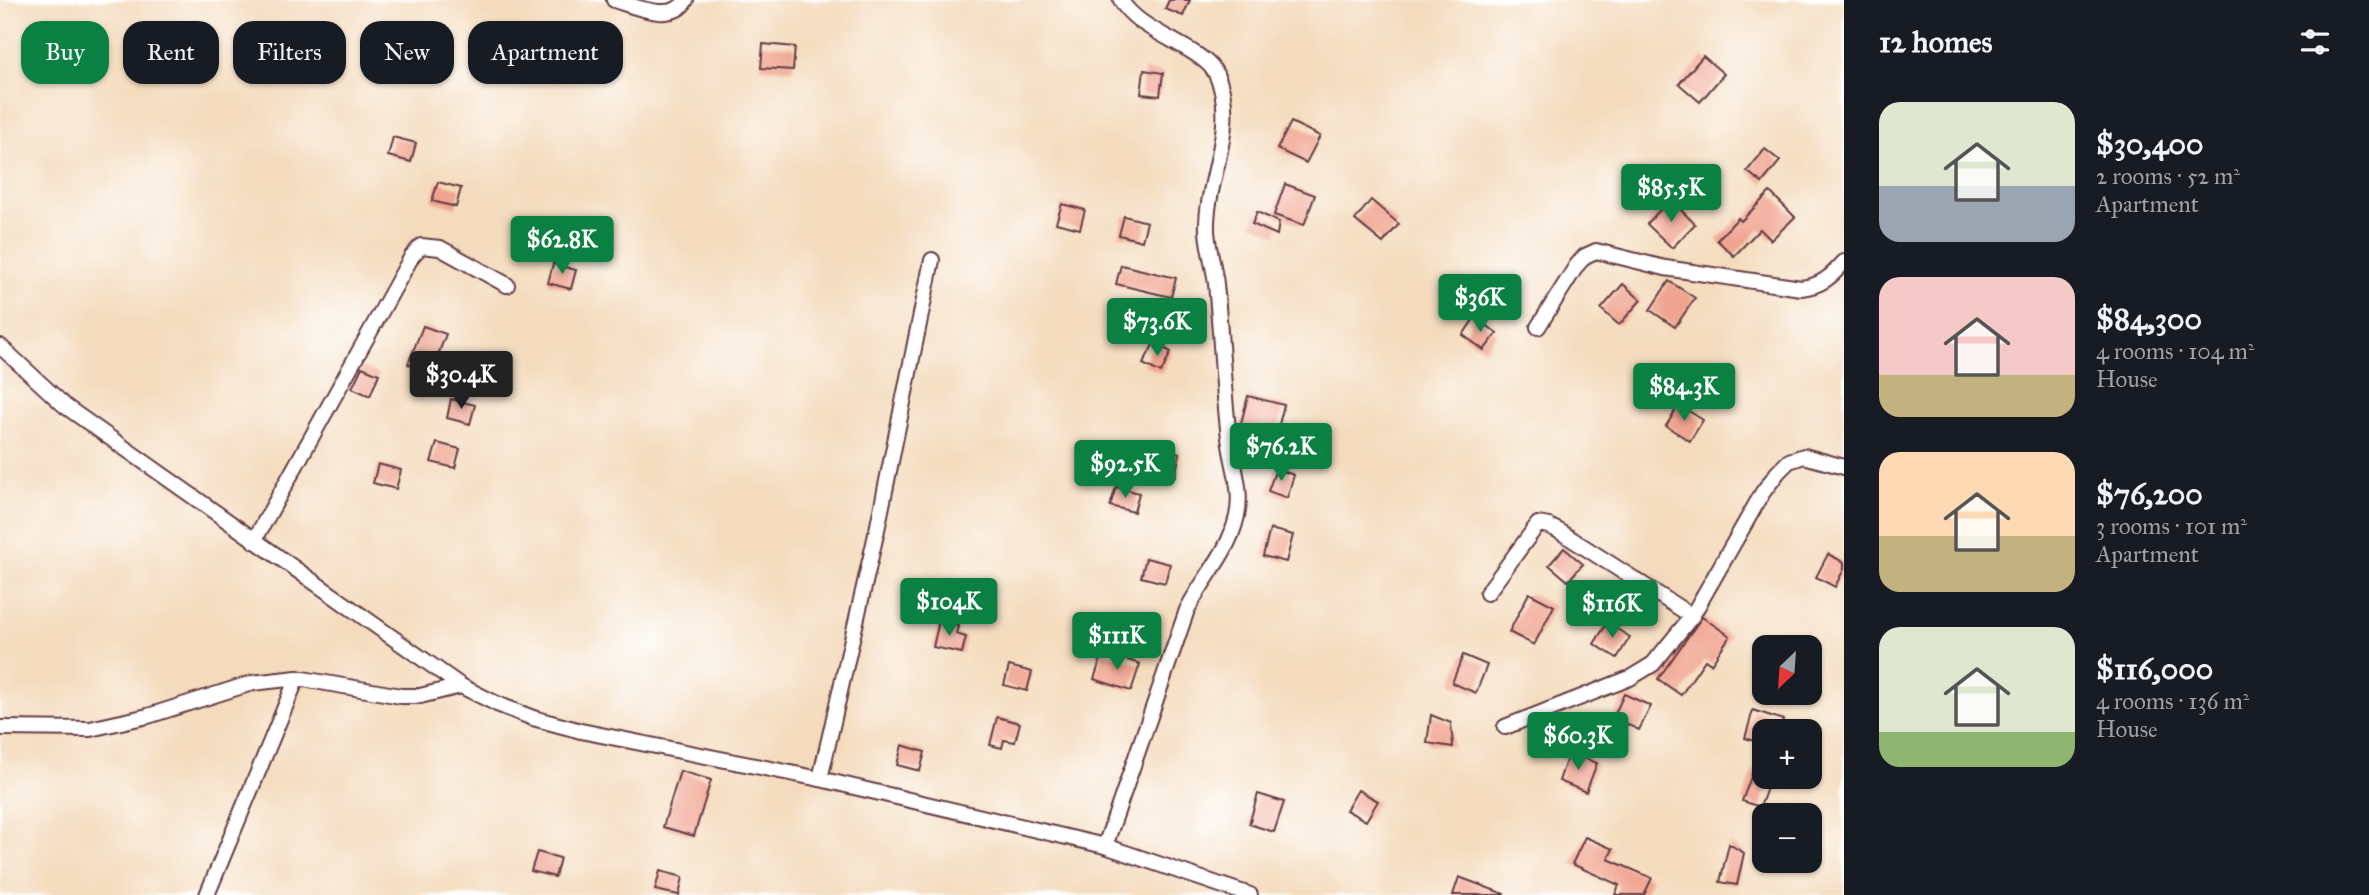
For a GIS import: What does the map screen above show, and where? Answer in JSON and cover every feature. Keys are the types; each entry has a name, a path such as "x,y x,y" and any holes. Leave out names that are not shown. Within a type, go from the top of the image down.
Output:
{"street":[{"path":"614,0 656,11 673,12 682,7 685,0"},
{"path":"1105,846 1187,610 1227,547 1237,515 1239,482 1229,441 1215,274 1207,232 1224,128 1223,94 1215,72 1203,60 1139,20 1128,11 1121,0"},
{"path":"254,541 405,268 421,246 440,248 507,285"},
{"path":"1538,327 1577,265 1585,256 1596,251 1665,268 1801,288 1814,287 1825,281 1844,262"},
{"path":"820,779 877,530 932,260"},
{"path":"0,346 65,406 461,685 497,704 533,718 581,731 820,779 1105,846 1250,895"},
{"path":"1505,727 1630,678 1653,664 1692,617 1763,492 1789,461 1804,456 1844,467"},
{"path":"1487,593 1538,524 1559,531 1692,617"},
{"path":"0,728 90,729 148,716 252,683 297,678 401,696 420,696 461,685"},
{"path":"207,895 297,678"}],"building":[{"path":"1169,0 1190,0 1183,16 1165,9"},
{"path":"763,44 795,47 793,70 761,68"},
{"path":"1703,56 1724,74 1700,102 1679,84"},
{"path":"1144,70 1163,73 1160,96 1141,94"},
{"path":"1291,122 1320,136 1306,163 1277,149"},
{"path":"393,137 416,143 411,162 388,156"},
{"path":"1765,149 1780,161 1762,183 1747,171"},
{"path":"438,182 461,188 456,207 432,201"},
{"path":"1285,184 1315,195 1304,225 1274,215"},
{"path":"1770,192 1795,217 1771,240 1760,229 1734,256 1717,240 1738,218 1741,221"},
{"path":"1670,199 1695,224 1672,248 1647,224"},
{"path":"1371,200 1399,224 1383,243 1355,220"},
{"path":"1062,204 1085,210 1080,229 1056,223"},
{"path":"1257,212 1279,222 1277,235 1252,224"},
{"path":"1124,216 1147,222 1142,241 1119,235"},
{"path":"553,264 576,270 571,289 548,283"},
{"path":"1121,265 1176,278 1171,297 1116,284"},
{"path":"1669,281 1695,298 1675,327 1650,310"},
{"path":"1623,284 1641,300 1619,325 1601,309"},
{"path":"1475,317 1497,333 1484,350 1463,335"},
{"path":"423,326 446,334 431,373 408,364"},
{"path":"1154,343 1171,352 1161,373 1143,364"},
{"path":"362,367 379,374 370,396 352,388"},
{"path":"1248,396 1284,405 1274,444 1238,435"},
{"path":"451,399 475,405 470,424 447,418"},
{"path":"1679,405 1703,420 1690,441 1666,426"},
{"path":"437,443 460,449 455,468 431,462"},
{"path":"1161,449 1180,453 1175,477 1156,473"},
{"path":"378,464 401,470 396,489 373,483"},
{"path":"1276,469 1294,475 1287,498 1268,491"},
{"path":"1116,487 1139,493 1134,512 1110,506"},
{"path":"1270,529 1293,535 1286,562 1263,556"},
{"path":"1564,548 1583,564 1568,581 1549,565"},
{"path":"1828,554 1844,562 1844,569 1835,587 1816,577"},
{"path":"1146,558 1170,564 1165,583 1141,577"},
{"path":"1529,593 1554,606 1534,645 1509,632"},
{"path":"1702,617 1730,636 1711,664 1705,660 1681,695 1658,679"},
{"path":"939,621 958,626 956,634 966,637 962,653 933,647"},
{"path":"1607,623 1630,637 1617,658 1594,644"},
{"path":"1103,652 1140,664 1131,691 1094,679"},
{"path":"1463,655 1487,665 1476,693 1452,683"},
{"path":"1009,666 1032,672 1027,691 1004,685"},
{"path":"1624,694 1651,706 1639,730 1613,718"},
{"path":"1753,710 1780,719 1752,719 1752,740 1745,738"},
{"path":"1431,715 1451,723 1453,747 1427,743"},
{"path":"997,717 1020,723 1015,742 1004,740 1002,748 990,745"},
{"path":"902,745 925,752 920,771 897,765"},
{"path":"1569,752 1597,763 1586,792 1559,781"},
{"path":"680,771 711,780 694,836 663,827"},
{"path":"1752,774 1752,789 1767,789 1761,803 1752,804 1742,801"},
{"path":"1358,790 1378,801 1366,821 1346,810"},
{"path":"1258,794 1284,802 1274,832 1249,824"},
{"path":"1585,837 1613,849 1608,859 1652,878 1644,895 1615,895 1619,885 1572,864"},
{"path":"1729,844 1744,853 1737,885 1720,882"},
{"path":"537,852 560,858 555,877 531,871"},
{"path":"660,871 683,877 679,895 655,890"},
{"path":"1459,877 1504,894 1504,895 1453,895"}]}
